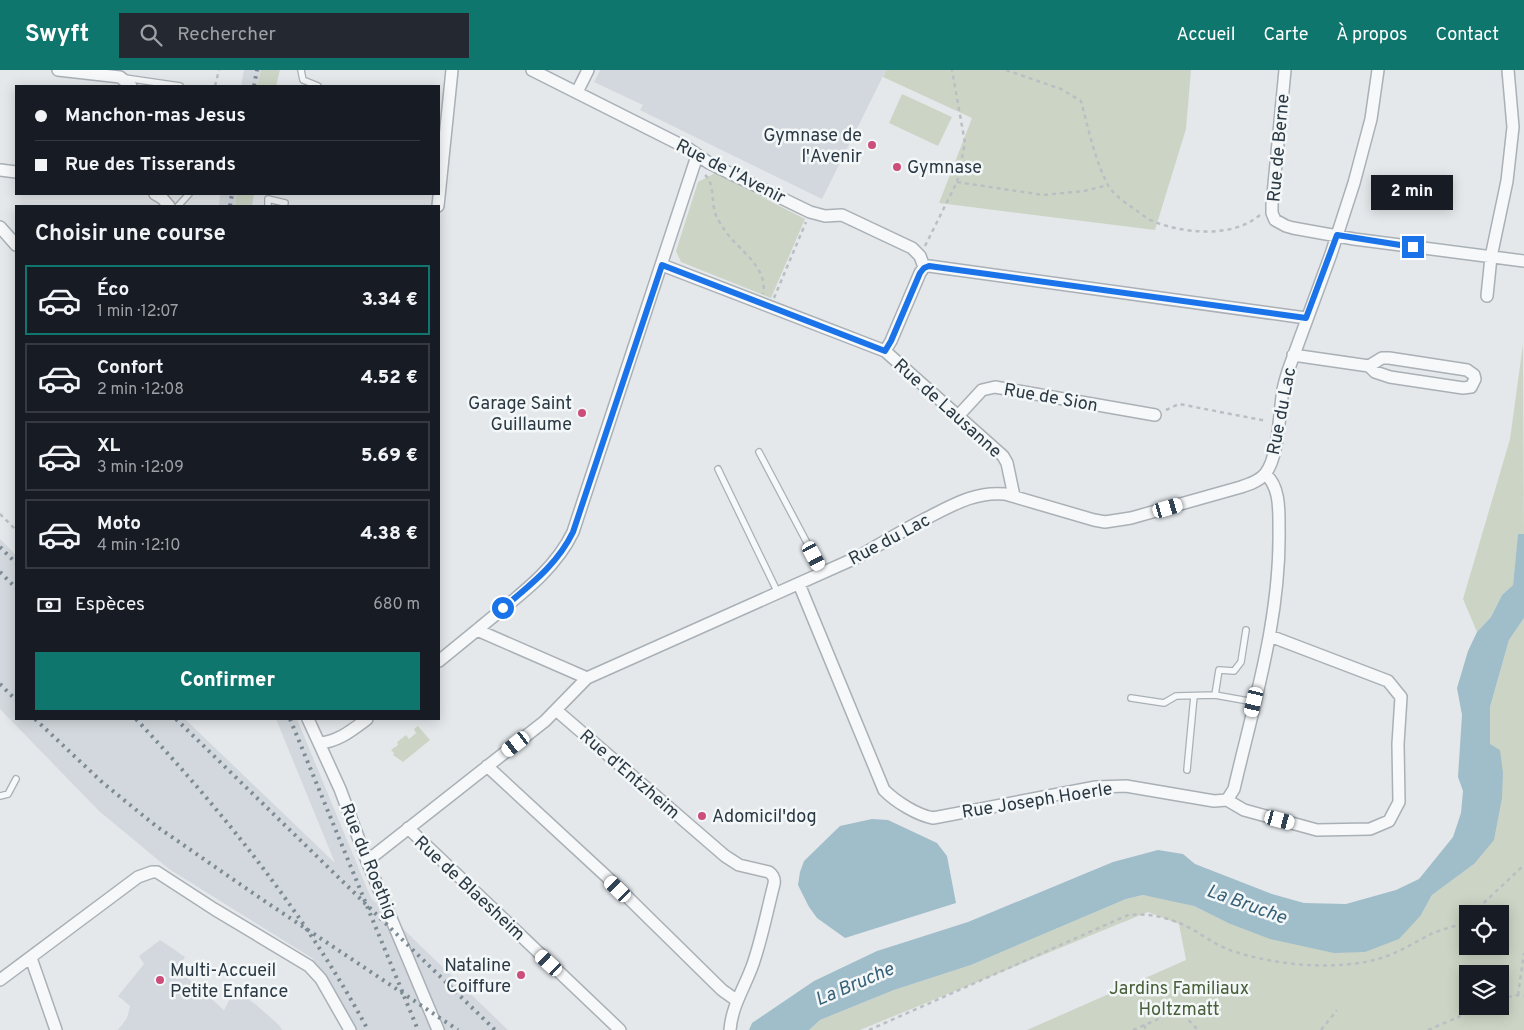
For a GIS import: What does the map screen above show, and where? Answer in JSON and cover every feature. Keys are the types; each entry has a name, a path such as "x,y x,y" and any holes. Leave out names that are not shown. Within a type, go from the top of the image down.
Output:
{"street":[{"path":"58,70 97,72 120,77 130,85"},
{"path":"440,162 441,140 452,70"},
{"name":"Rue de l'Avenir","path":"532,70 689,149 696,161 810,212 825,216 842,216 912,248 920,256"},
{"path":"577,92 588,70"},
{"name":"Rue de Berne","path":"1285,70 1272,213 1275,220 1286,226 1337,235"},
{"name":"Rue du Lac","path":"587,678 858,557 967,499 994,493 1014,496 1094,520 1117,521 1252,484 1265,474 1272,457 1283,390 1293,355 1337,235 1369,129 1378,70"},
{"path":"1487,296 1491,257 1507,181 1513,128 1508,70"},
{"path":"440,660 541,575 558,557 568,542 582,508 696,161"},
{"path":"0,170 15,172"},
{"path":"157,195 168,205"},
{"path":"0,227 15,244"},
{"path":"1337,235 1524,262"},
{"path":"920,256 924,268"},
{"name":"Rue de Lausanne","path":"662,265 885,351 1003,456 1007,463 1014,496"},
{"path":"885,351 920,273 929,266 1306,318"},
{"path":"1293,355 1369,366 1375,372 1390,376 1463,388 1471,388 1476,379 1467,370 1389,358 1382,358 1369,366"},
{"name":"Rue de Sion","path":"958,416 982,390 995,387 1156,415"},
{"path":"1265,474 1272,479 1276,491 1280,552 1278,584 1270,636 1234,789 1227,800 1244,810 1317,830 1370,829 1389,821 1400,802 1398,744 1401,697 1388,681 1270,636"},
{"name":"Rue Joseph Hoerle","path":"799,584 884,790 889,796 924,816 933,818 1096,787 1126,786 1214,801 1227,800"},
{"path":"367,861 556,710 587,678 477,630"},
{"name":"Rue d'Entzheim","path":"556,710 725,856 739,865 769,872 775,879 757,952 736,1000"},
{"name":"Rue du Roethig","path":"308,720 340,788 367,861 438,1030"},
{"path":"319,743 328,743 341,737 366,720"},
{"path":"487,766 606,876 722,990 736,1000 730,1030"},
{"name":"Rue de Blaesheim","path":"408,828 620,1030"},
{"path":"0,980 138,877 157,872 309,966 321,980 350,1030"},
{"path":"31,958 56,1030"}],"lane":[{"path":"301,70 303,80 316,85"},
{"path":"120,77 173,85"},
{"path":"179,205 188,195"},
{"path":"268,205 268,199 285,203"},
{"path":"759,452 823,573"},
{"path":"718,469 778,593"},
{"path":"1215,695 1219,670 1234,671 1241,662 1246,630"},
{"path":"1131,698 1164,702 1176,696 1215,695 1254,702"},
{"path":"1187,770 1194,696"},
{"path":"0,796 8,794 16,779"}],"path":[{"path":"215,85 219,70"},
{"path":"920,256 957,182 965,143 952,70"},
{"path":"1006,70 1062,89 1081,101 1094,150 1108,185 1123,202 1153,222 1181,230 1211,232 1234,228 1256,219 1272,205"},
{"path":"696,161 709,178 715,213 726,232 762,275 764,289 761,304 772,301 810,212"},
{"path":"957,182 1043,195 1108,185"},
{"path":"1156,415 1179,404 1279,423"},
{"path":"0,514 15,529"},
{"path":"1482,905 1524,865"},
{"path":"869,1030 1128,915 1139,914 1163,917 1184,924 1215,944 1250,956 1302,965 1337,966 1382,958 1436,932 1459,924"},
{"path":"1518,995 1524,953"},
{"path":"1509,998 1518,995 1524,996"},
{"path":"1134,1030 1179,1010 1198,1030"},
{"path":"1321,1030 1337,1010"},
{"path":"1428,1030 1464,1015"},
{"path":"1144,1025 1146,1030"},
{"path":"1440,1026 1443,1030"}],"shaded area":[{"path":"244,70 261,70 257,85 241,85"},
{"path":"600,70 886,70 822,199 640,110 643,105 594,82"},
{"path":"220,195 237,195 235,205 219,205"},
{"path":"0,539 15,554 15,720 186,720 335,863 276,720 297,720 371,898 508,1030 355,1030 312,958 169,869 99,811 0,709"},
{"name":"Multi-Accueil Petite Enfance","path":"160,940 185,957 177,969 224,1010 235,990 254,1003 279,1025 282,1030 118,1030 127,1018 130,1006 118,996 144,964 139,956"}],"green space":[{"path":"261,70 280,70 276,85 257,85"},
{"path":"886,70 1191,70 1186,129 1155,230 939,203 972,118 883,77"},
{"path":"902,94 952,117 938,146 889,123"},
{"path":"715,173 805,219 771,298 681,262 676,251 698,182"},
{"path":"237,195 254,195 252,205 235,205"},
{"path":"1523,344 1524,534 1518,535 1513,585 1502,595 1491,617 1477,632 1463,599 1510,439"},
{"name":"Jardins Familiaux Holtzmatt","path":"1524,618 1524,1030 1027,1030 1186,960 1179,924 1148,912 860,1030 809,1030 820,1020 894,990 971,965 1126,899 1143,895 1194,906 1228,923 1421,915 1432,895 1474,864 1490,744 1490,707 1509,640"},
{"path":"418,726 430,740 403,762 393,755 394,753 391,750 406,735 409,739 416,733 414,729"}],"water":[{"name":"La Bruche","path":"1518,534 1524,534 1524,618 1509,640 1490,707 1490,744 1500,750 1503,773 1502,798 1494,840 1474,864 1432,895 1421,915 1399,939 1365,952 1334,953 1270,939 1228,923 1194,906 1143,895 1126,899 971,965 894,990 820,1020 809,1030 749,1030 752,1023 814,981 877,951 968,922 1113,862 1158,850 1183,854 1195,864 1272,894 1304,903 1346,904 1396,890 1419,879 1453,837 1461,813 1463,791 1458,777 1462,715 1457,688 1468,651 1477,632 1491,617 1502,595 1513,585"},
{"path":"872,819 888,820 937,843 947,856 956,903 845,938 817,918 809,907 798,885 800,872 804,861 840,826"}],"railway":[{"path":"254,85 257,70"},
{"path":"230,205 232,195"},
{"path":"0,547 15,562"},
{"path":"0,572 15,587"},
{"path":"0,684 15,699"},
{"path":"36,720 103,783 156,826 458,1030"},
{"path":"137,720 201,792 262,867 318,946 368,1030"},
{"path":"177,720 495,1030"},
{"path":"290,720 418,1030"}],"place":[{"name":"Gymnase de l'Avenir","path":"872,145"},
{"name":"Gymnase","path":"897,167"},
{"name":"Garage Saint Guillaume","path":"582,413"},
{"name":"Adomicil'dog","path":"702,816"},
{"name":"Nataline Coiffure","path":"521,975"},
{"name":"Multi-Accueil Petite Enfance","path":"160,980"}],"route":[{"path":"503,608 552,565 564,550 573,532 662,265 885,351 920,273 929,266 1306,318 1337,235 1413,247"}]}
